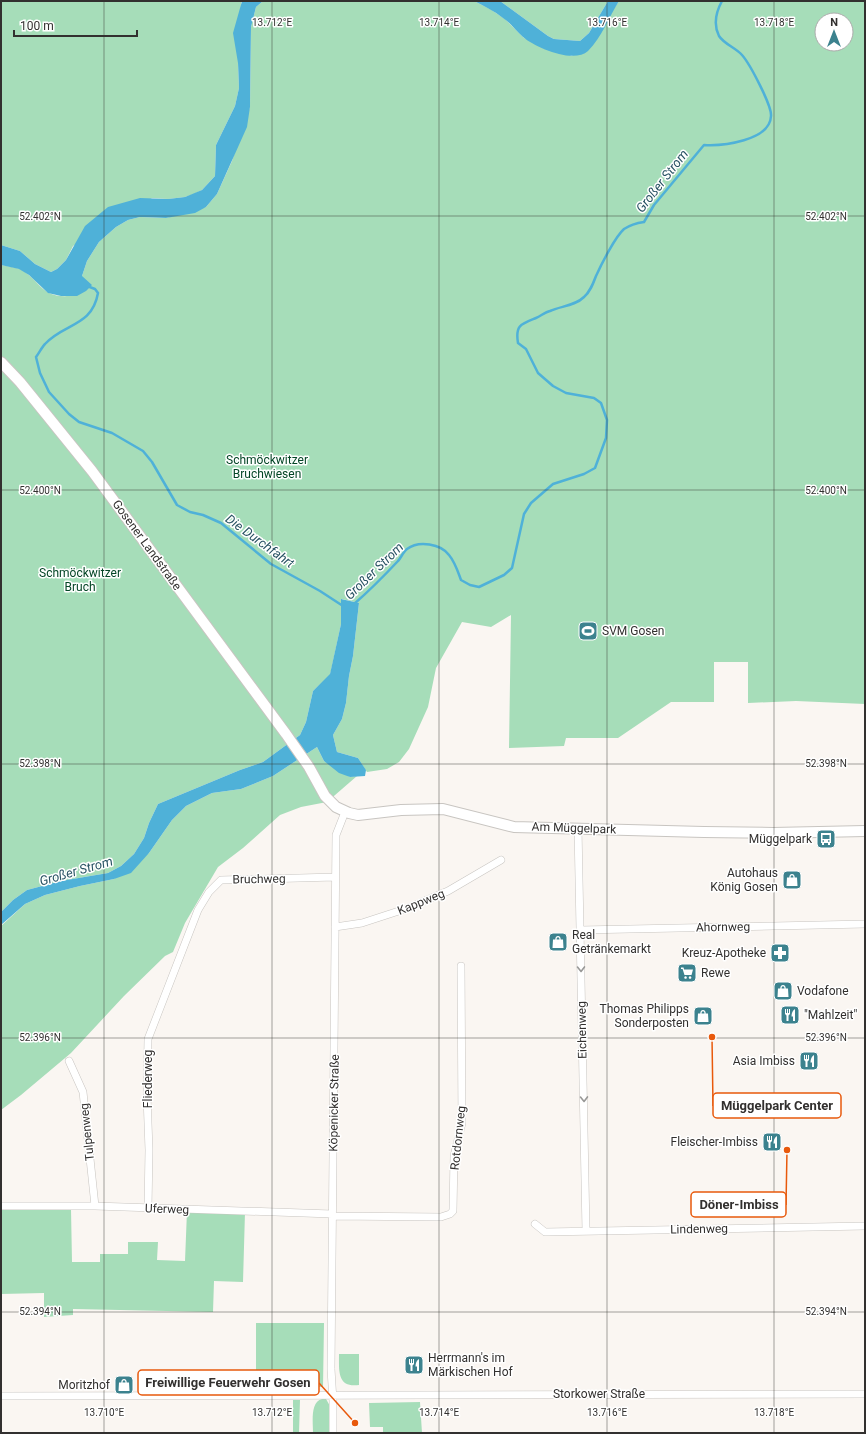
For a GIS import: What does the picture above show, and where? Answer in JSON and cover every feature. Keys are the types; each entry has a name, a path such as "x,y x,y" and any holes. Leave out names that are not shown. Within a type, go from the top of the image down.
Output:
{"main road":[{"name":"Gosener Landstraße","path":"1,362 20,382 92,471 286,734 309,767 325,796 344,812"},
{"name":"Am Müggelpark","path":"344,812 358,815 402,810 443,809 514,827 766,832 865,831"}],"street":[{"name":"Köpenicker Straße","path":"333,1433 331,1369 335,877 336,835 344,812"},
{"name":"Eichenweg","path":"578,828 586,1231"},
{"name":"Kappweg","path":"335,927 362,923 408,908 448,891 501,860"},
{"name":"Bruchweg","path":"180,955 198,910 209,892 221,880 335,877"},
{"name":"Ahornweg","path":"580,930 865,924"},
{"name":"Fliederweg","path":"148,1208 148,1039 180,955"},
{"name":"Rotdornweg","path":"332,1215 441,1217 450,1214 453,1211 454,1156 462,1123 461,966"},
{"name":"Tulpenweg","path":"69,1061 83,1092 95,1206"},
{"name":"Uferweg","path":"1,1206 95,1206 332,1215"},
{"name":"Lindenweg","path":"535,1224 545,1232 865,1226"},
{"name":"Storkower Straße","path":"1,1396 865,1394"}],"green space":[{"path":"1,1 242,1 238,63 239,88 235,106 216,145 215,176 202,190 194,194 185,197 168,199 152,198 73,246 66,260 57,269 51,272 35,264 20,251 1,245"},
{"path":"263,1 474,1 505,19 524,38 572,56 611,13 619,1 865,1 865,704 796,701 748,703 748,662 714,662 714,702 671,702 618,738 566,738 564,746 509,748 511,615 491,627 462,622 436,668 428,707 409,749 399,762 387,769 367,772 358,758 337,752 333,735 342,719 346,703 359,603 342,599 341,624 330,675 313,691 306,722 300,735 263,762 158,804 144,838 134,854 121,866 108,873 61,881 27,890 13,900 1,912 1,265 20,269 27,273 46,291 52,294 69,296 82,276 87,261 99,242 116,227 128,220 140,217 166,218 206,207 217,194 232,161 250,107 251,27 256,7"},
{"path":"500,1 608,1 589,33 580,41 554,39 548,36"},
{"path":"317,747 324,761 350,777 357,776 327,802 301,807 280,815 243,848 218,867 185,923 173,952 165,956 124,996 71,1053 1,1110 1,926 25,904 45,895 114,879 149,853 172,820 186,806 212,793 241,789 273,776"},
{"path":"1,1209 71,1209 72,1262 100,1262 100,1254 128,1254 128,1242 158,1242 157,1260 185,1261 187,1211 245,1212 243,1282 214,1281 213,1312 73,1309 73,1315 44,1317 44,1293 1,1294"},
{"path":"256,1323 324,1323 323,1387 256,1386"},
{"path":"339,1354 359,1354 359,1385 347,1384 341,1377"},
{"path":"326,1399 330,1406 329,1433 313,1433 314,1408 318,1401"},
{"path":"293,1400 300,1400 299,1433 293,1433"},
{"path":"420,1402 422,1433 383,1433 383,1427 370,1427 369,1403"}],"water":[{"path":"242,1 263,1 256,7 251,27 250,107 247,127 217,194 206,207 195,213 166,218 140,217 128,220 116,227 99,242 87,261 82,276 92,285 86,291 77,296 61,296 48,293 29,275 19,269 1,265 1,245 20,251 35,264 51,272 57,269 66,260 85,226 108,207 140,198 168,199 185,197 202,190 215,176 216,145 235,106 239,88 238,63 233,33"},
{"path":"474,1 500,1 554,39 580,41 589,33 608,1 619,1 593,45 582,55 574,56 555,53 537,46 523,37 500,15"},
{"path":"341,599 359,603 346,703 342,719 333,735 337,752 358,758 366,770 365,776 350,777 339,773 324,761 317,747 273,776 241,789 212,793 186,806 172,820 149,853 131,873 114,879 45,895 25,904 1,925 1,912 13,900 27,890 61,881 108,873 121,866 134,854 144,838 158,804 263,762 300,735 306,722 313,691 330,674 341,624"}],"waterway":[{"name":"Großer Strom","path":"354,604 371,589 393,567 406,550 412,546 430,544 441,548 453,561 461,580 470,585 479,587 504,575 512,568 524,514 531,503 553,484 584,474 595,468 606,438 607,420 601,403 594,398 566,393 553,386 538,373 526,349 518,343 517,332 520,326 526,322 548,312 572,304 586,295 591,288 608,251 620,233 629,226 644,222 654,205 704,145 733,143 744,140 763,131 769,124 771,116 768,104 746,60 737,50 721,39 717,32 716,18 722,1"},
{"name":"Die Durchfahrt","path":"87,286 95,289 98,293 95,304 90,312 84,319 52,337 44,345 36,357 40,373 49,392 69,414 79,422 112,433 143,451 152,462 177,505 190,512 203,515 221,523 271,564 320,591 343,606"}],"place":[{"name":"SVM Gosen","path":"588,631"},
{"name":"Müggelpark","path":"826,839"},
{"name":"Autohaus König Gosen","path":"792,880"},
{"name":"Real Getränkemarkt","path":"558,942"},
{"name":"Kreuz-Apotheke","path":"780,953"},
{"name":"Rewe","path":"687,973"},
{"name":"Vodafone","path":"783,991"},
{"name":"\"Mahlzeit\"","path":"790,1015"},
{"name":"Thomas Philipps Sonderposten","path":"703,1016"},
{"name":"Müggelpark Center","path":"712,1037"},
{"name":"Asia Imbiss","path":"809,1061"},
{"name":"Fleischer-Imbiss","path":"772,1142"},
{"name":"Döner-Imbiss","path":"787,1150"},
{"name":"Herrmann's im Märkischen Hof","path":"414,1365"},
{"name":"Moritzhof","path":"124,1385"},
{"name":"Freiwillige Feuerwehr Gosen","path":"355,1423"}],"park label":[{"name":"Schmöckwitzer Bruchwiesen","path":"267,467"},
{"name":"Schmöckwitzer Bruch","path":"80,580"}]}
